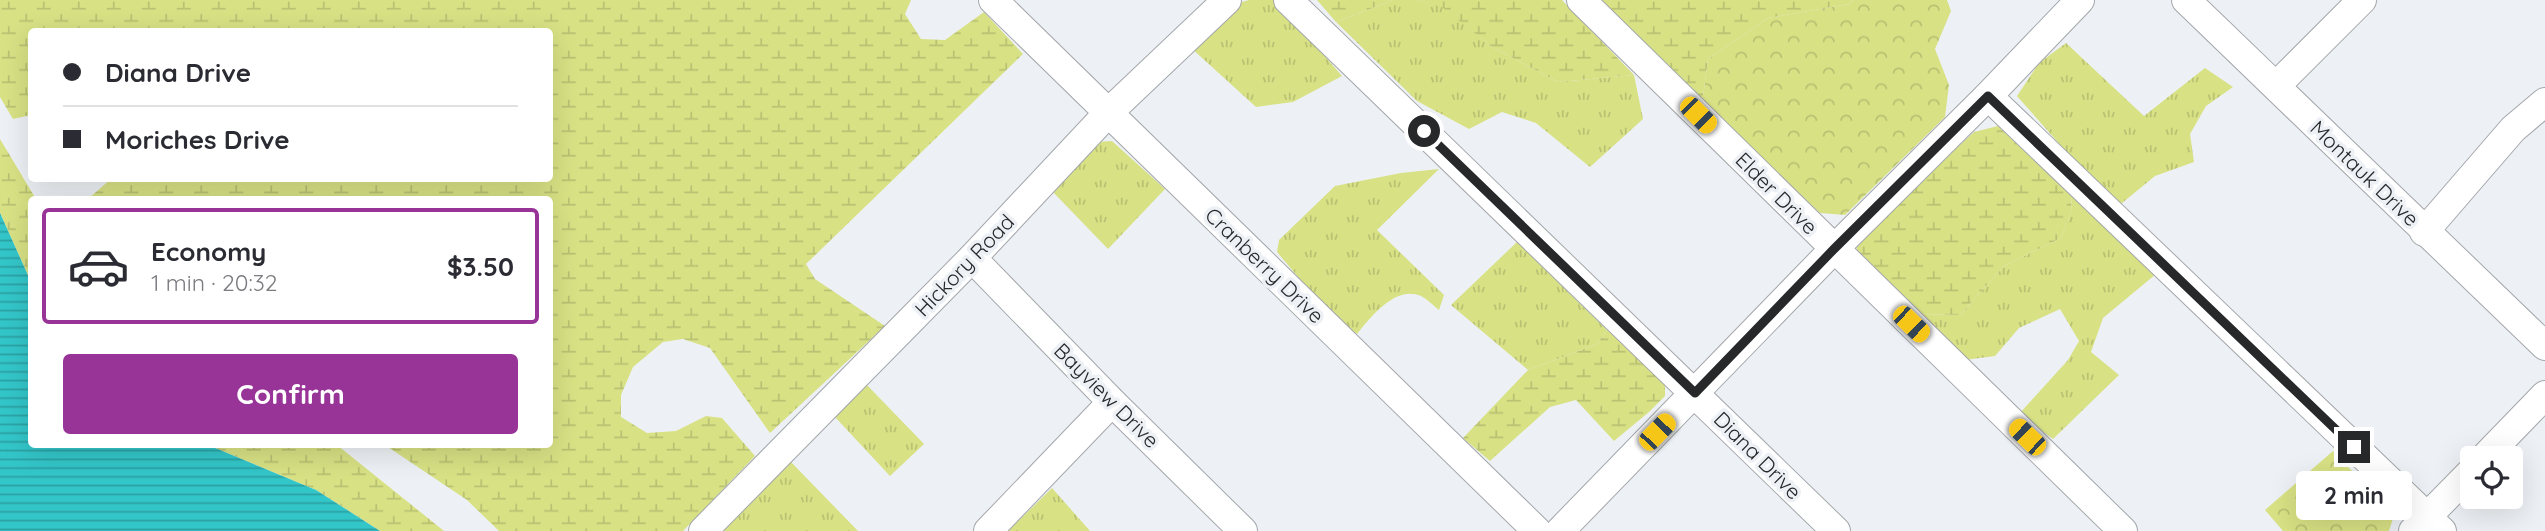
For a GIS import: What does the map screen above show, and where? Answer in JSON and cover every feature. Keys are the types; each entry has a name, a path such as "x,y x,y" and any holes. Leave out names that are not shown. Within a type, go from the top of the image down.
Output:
{"street":[{"name":"Cranberry Drive","path":"993,0 1537,531"},
{"name":"Hickory Road","path":"703,531 972,258 1109,112 1227,0"},
{"name":"Diana Drive","path":"1288,0 1836,531"},
{"name":"Elder Drive","path":"1581,0 2123,531"},
{"path":"1560,531 2080,0"},
{"name":"Montauk Drive","path":"2186,0 2545,346"},
{"path":"2276,86 2362,0"},
{"path":"1988,96 2427,526 2460,486"},
{"path":"2424,232 2513,129 2545,102"},
{"name":"Bayview Drive","path":"972,258 1243,531"},
{"path":"2496,446 2545,396"},
{"path":"988,531 1112,402"}],"green space":[{"path":"0,0 911,0 905,14 921,39 945,40 984,12 1023,54 806,264 815,279 885,326 770,433 710,348 683,339 663,342 633,367 621,395 621,417 647,433 676,431 706,416 722,418 755,456 683,531 499,531 467,500 389,448 553,448 553,196 91,196 107,182 553,182 553,28 28,28 28,116 13,119 0,97"},
{"path":"1276,0 1342,76 1293,102 1256,107 1190,47 1242,2"},
{"path":"1317,0 1393,0 1336,22"},
{"path":"1393,0 1417,0 1442,6 1492,47 1558,82 1634,75 1643,119 1590,167 1536,123 1502,112 1469,129 1417,101 1336,22"},
{"path":"1417,0 1562,0 1634,75 1558,82 1492,47 1442,7"},
{"path":"1598,0 1853,0 1849,4 1768,18 1708,59 1702,104"},
{"path":"1853,0 1947,0 1951,11 1935,49 1949,85 1945,117 1845,215 1820,213 1702,104 1708,59 1768,18 1849,4"},
{"path":"2066,43 2144,116 2205,68 2233,87 2206,106 2190,134 2194,162 2155,176 2116,208 2017,96 2039,63"},
{"path":"1998,126 2072,195 2071,212 2061,238 2004,266 1960,315 1921,314 1855,257 1859,238 1974,132"},
{"path":"0,139 34,196 28,196 28,275 0,213"},
{"path":"1112,141 1165,189 1108,249 1051,190 1097,142"},
{"path":"1439,169 1377,230 1444,295 1439,310 1421,296 1402,295 1385,304 1357,334 1330,315 1277,252 1279,240 1335,186 1401,173"},
{"path":"2072,195 2156,274 2103,318 2091,352 2119,375 2053,439 2019,414 2068,360 2079,341 2060,309 2019,328 1995,356 1965,360 1921,314 1960,315 2004,266 2061,238 2071,212"},
{"path":"1517,242 1607,330 1597,344 1528,370 1451,305"},
{"path":"1607,330 1665,379 1665,396 1614,441 1576,400 1550,407 1490,461 1463,438 1528,370 1597,344"},
{"path":"867,385 924,444 890,476 835,417"},
{"path":"215,448 341,448 444,531 380,531 316,490"},
{"path":"2333,451 2394,515 2389,531 2283,531 2265,510"},
{"path":"789,460 858,531 719,531"},
{"path":"1052,488 1090,531 1008,531"}],"water":[{"path":"0,213 28,275 28,448 215,448 316,490 380,531 0,531"}],"route":[{"path":"1424,131 1695,393 1834,249 1988,96 2354,447"}]}
